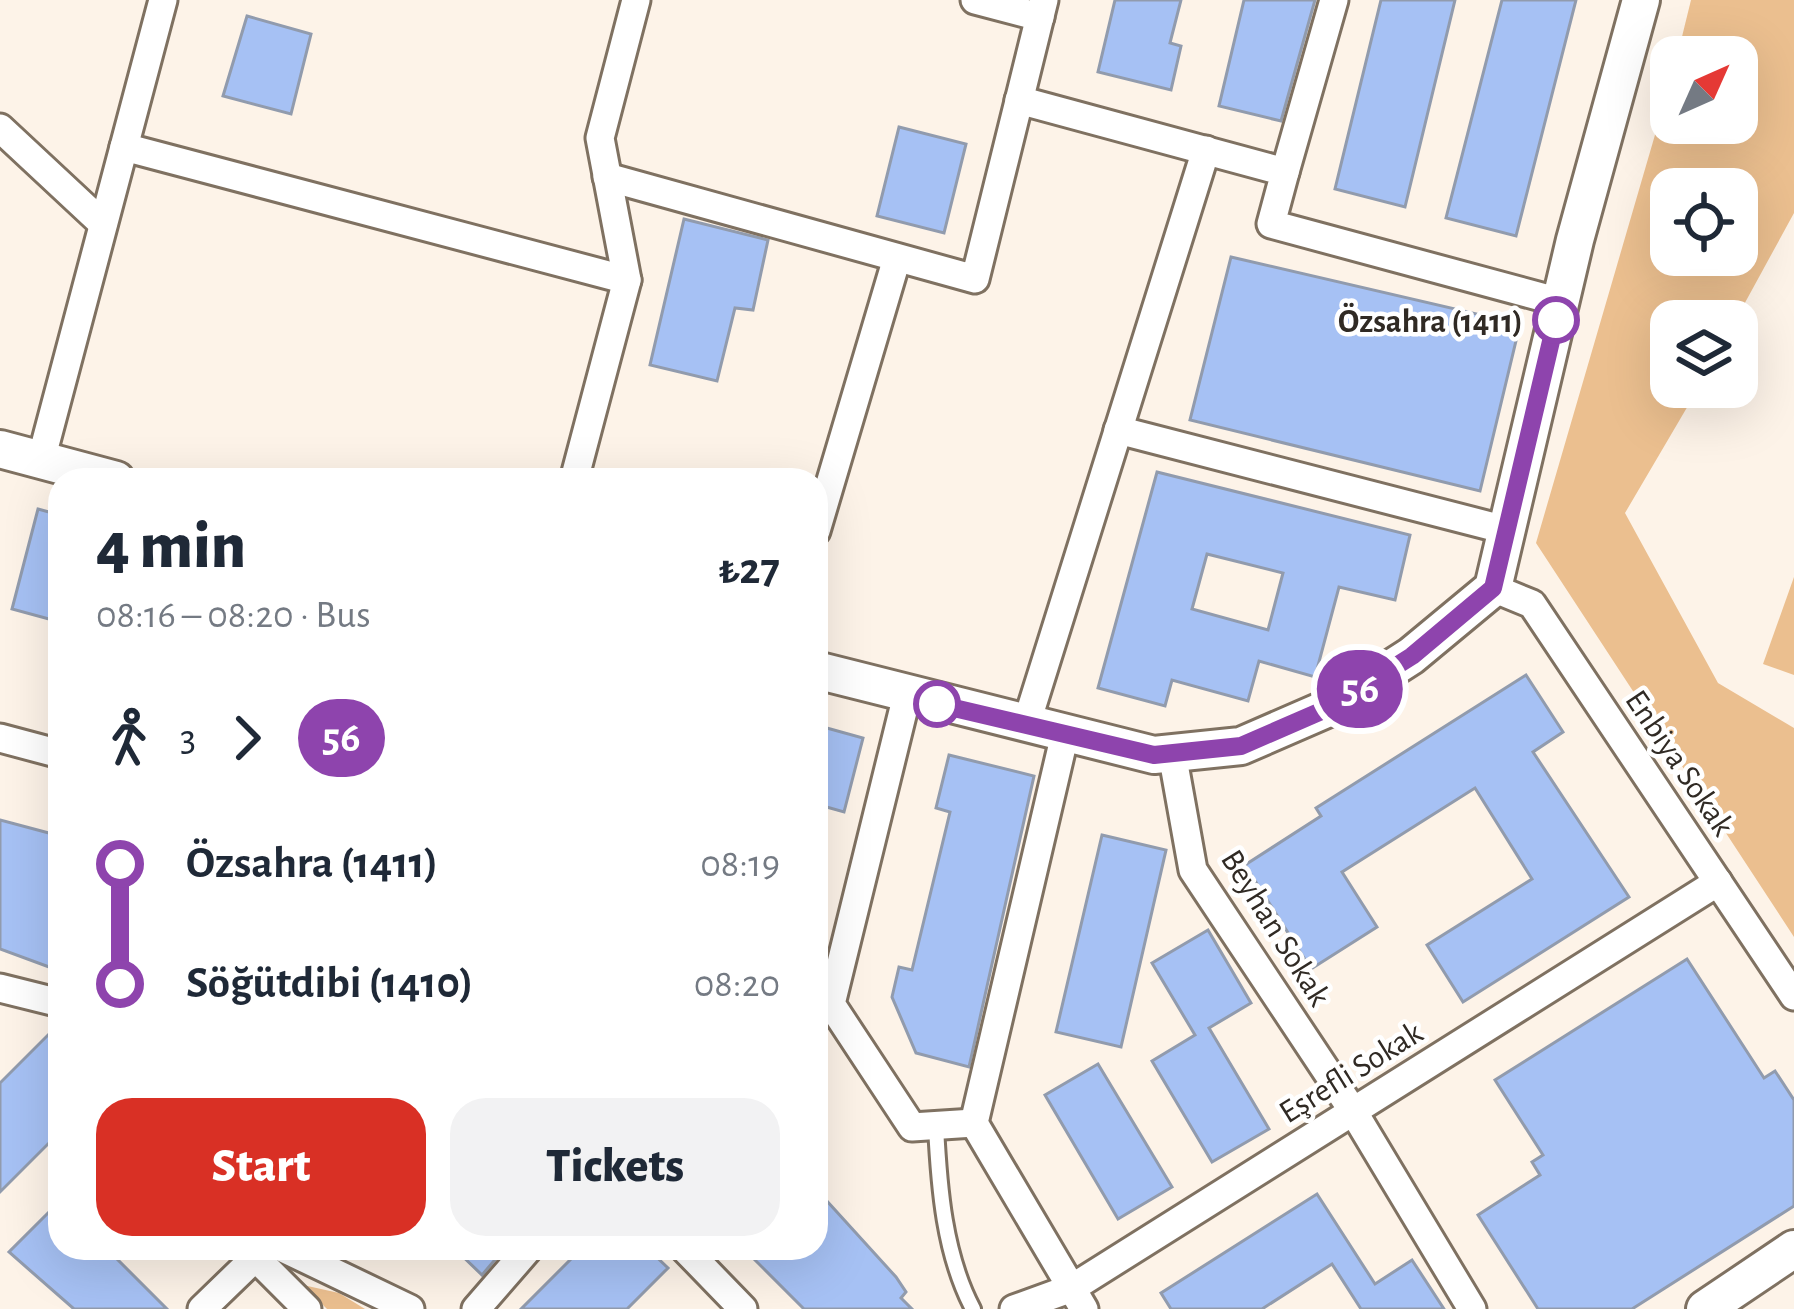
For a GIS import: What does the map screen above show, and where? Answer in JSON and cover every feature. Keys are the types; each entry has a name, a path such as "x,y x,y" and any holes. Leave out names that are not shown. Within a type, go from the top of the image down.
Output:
{"street":[{"path":"41,460 163,0"},
{"path":"577,468 627,280 600,139 636,0"},
{"path":"607,177 975,280 1042,8 975,0"},
{"path":"1334,0 1271,224 1560,302"},
{"path":"828,673 1154,755 1241,746 1333,706 1412,656 1493,588 1560,302 1641,0"},
{"path":"1019,100 1285,172"},
{"path":"0,128 104,224"},
{"path":"124,147 627,280"},
{"path":"1026,725 1206,151"},
{"path":"828,491 897,258"},
{"path":"1118,430 1506,530"},
{"path":"1,455 71,468"},
{"name":"Enbiya Sokak","path":"1493,588 1532,604 1794,996"},
{"path":"907,695 830,952 831,1004 912,1127 974,1123"},
{"path":"1065,734 974,1123 1078,1299"},
{"path":"0,738 48,751"},
{"name":"Beyhan Sokak","path":"1172,753 1193,870 1353,1111 1472,1309"},
{"name":"Eşrefli Sokak","path":"1014,1309 1078,1299 1353,1111 1718,882"},
{"path":"0,988 48,1000"},
{"path":"1705,1309 1794,1249"},
{"path":"202,1309 254,1260"},
{"path":"267,1260 307,1309"},
{"path":"308,1260 410,1309"},
{"path":"476,1309 519,1260"},
{"path":"696,1260 743,1309"}],"lane":[{"path":"936,1126 939,1188 960,1284 973,1309"}],"shaded area":[{"path":"1691,0 1794,0 1794,213 1746,300 1650,300 1650,408 1687,408 1625,513 1718,683 1794,728 1794,937 1536,543 1652,144 1758,144 1758,36 1682,36"},
{"path":"1794,577 1794,675 1763,664"},
{"path":"303,1285 339,1293 365,1309 327,1309"}],"building":[{"path":"1115,0 1181,0 1170,43 1181,46 1171,90 1098,72"},
{"path":"1244,0 1315,0 1281,121 1219,106"},
{"path":"1381,0 1455,0 1405,207 1335,189"},
{"path":"1502,0 1576,0 1516,236 1446,218"},
{"path":"247,16 311,34 291,114 223,96"},
{"path":"899,127 966,144 944,233 877,216"},
{"path":"684,219 768,240 753,310 735,308 717,381 650,365"},
{"path":"1231,257 1520,324 1480,491 1190,420"},
{"path":"1157,472 1410,535 1395,600 1339,587 1315,677 1259,661 1248,701 1172,680 1165,706 1098,688","holes":["1207,554 1283,573 1268,630 1192,609"]},
{"path":"38,509 48,512 48,619 12,609"},
{"path":"1526,675 1563,732 1533,752 1629,897 1463,1002 1427,945 1532,879 1475,788 1342,872 1377,927 1311,969 1245,865 1321,816 1316,808"},
{"path":"828,728 863,738 844,812 828,807"},
{"path":"949,755 1034,776 969,1067 916,1053 892,997 899,967 912,970 950,812 936,808"},
{"path":"0,820 48,833 48,967 0,949"},
{"path":"1102,835 1166,850 1121,1047 1056,1032"},
{"path":"1208,930 1251,1003 1209,1028 1269,1129 1212,1162 1152,1061 1195,1035 1152,963"},
{"path":"1687,959 1764,1078 1775,1071 1794,1100 1794,1206 1632,1309 1538,1309 1478,1215 1540,1175 1532,1162 1543,1155 1495,1080"},
{"path":"48,1035 48,1144 0,1192 0,1083"},
{"path":"1098,1064 1172,1187 1118,1219 1045,1095"},
{"path":"1317,1194 1375,1284 1412,1260 1444,1309 1361,1309 1332,1264 1262,1309 1171,1309 1161,1293"},
{"path":"828,1202 896,1277 906,1292 901,1298 912,1309 804,1309 755,1260 828,1260"},
{"path":"48,1213 48,1260 118,1260 167,1309 74,1309 9,1252"},
{"path":"466,1260 495,1260 482,1275"},
{"path":"570,1260 660,1260 668,1268 627,1309 521,1309"}],"bus line":[{"name":"56","path":"937,704 1154,755 1241,746 1333,706 1412,656 1493,588 1556,320"}],"place":[{"name":"Özsahra (1411)","path":"1556,320"}]}
